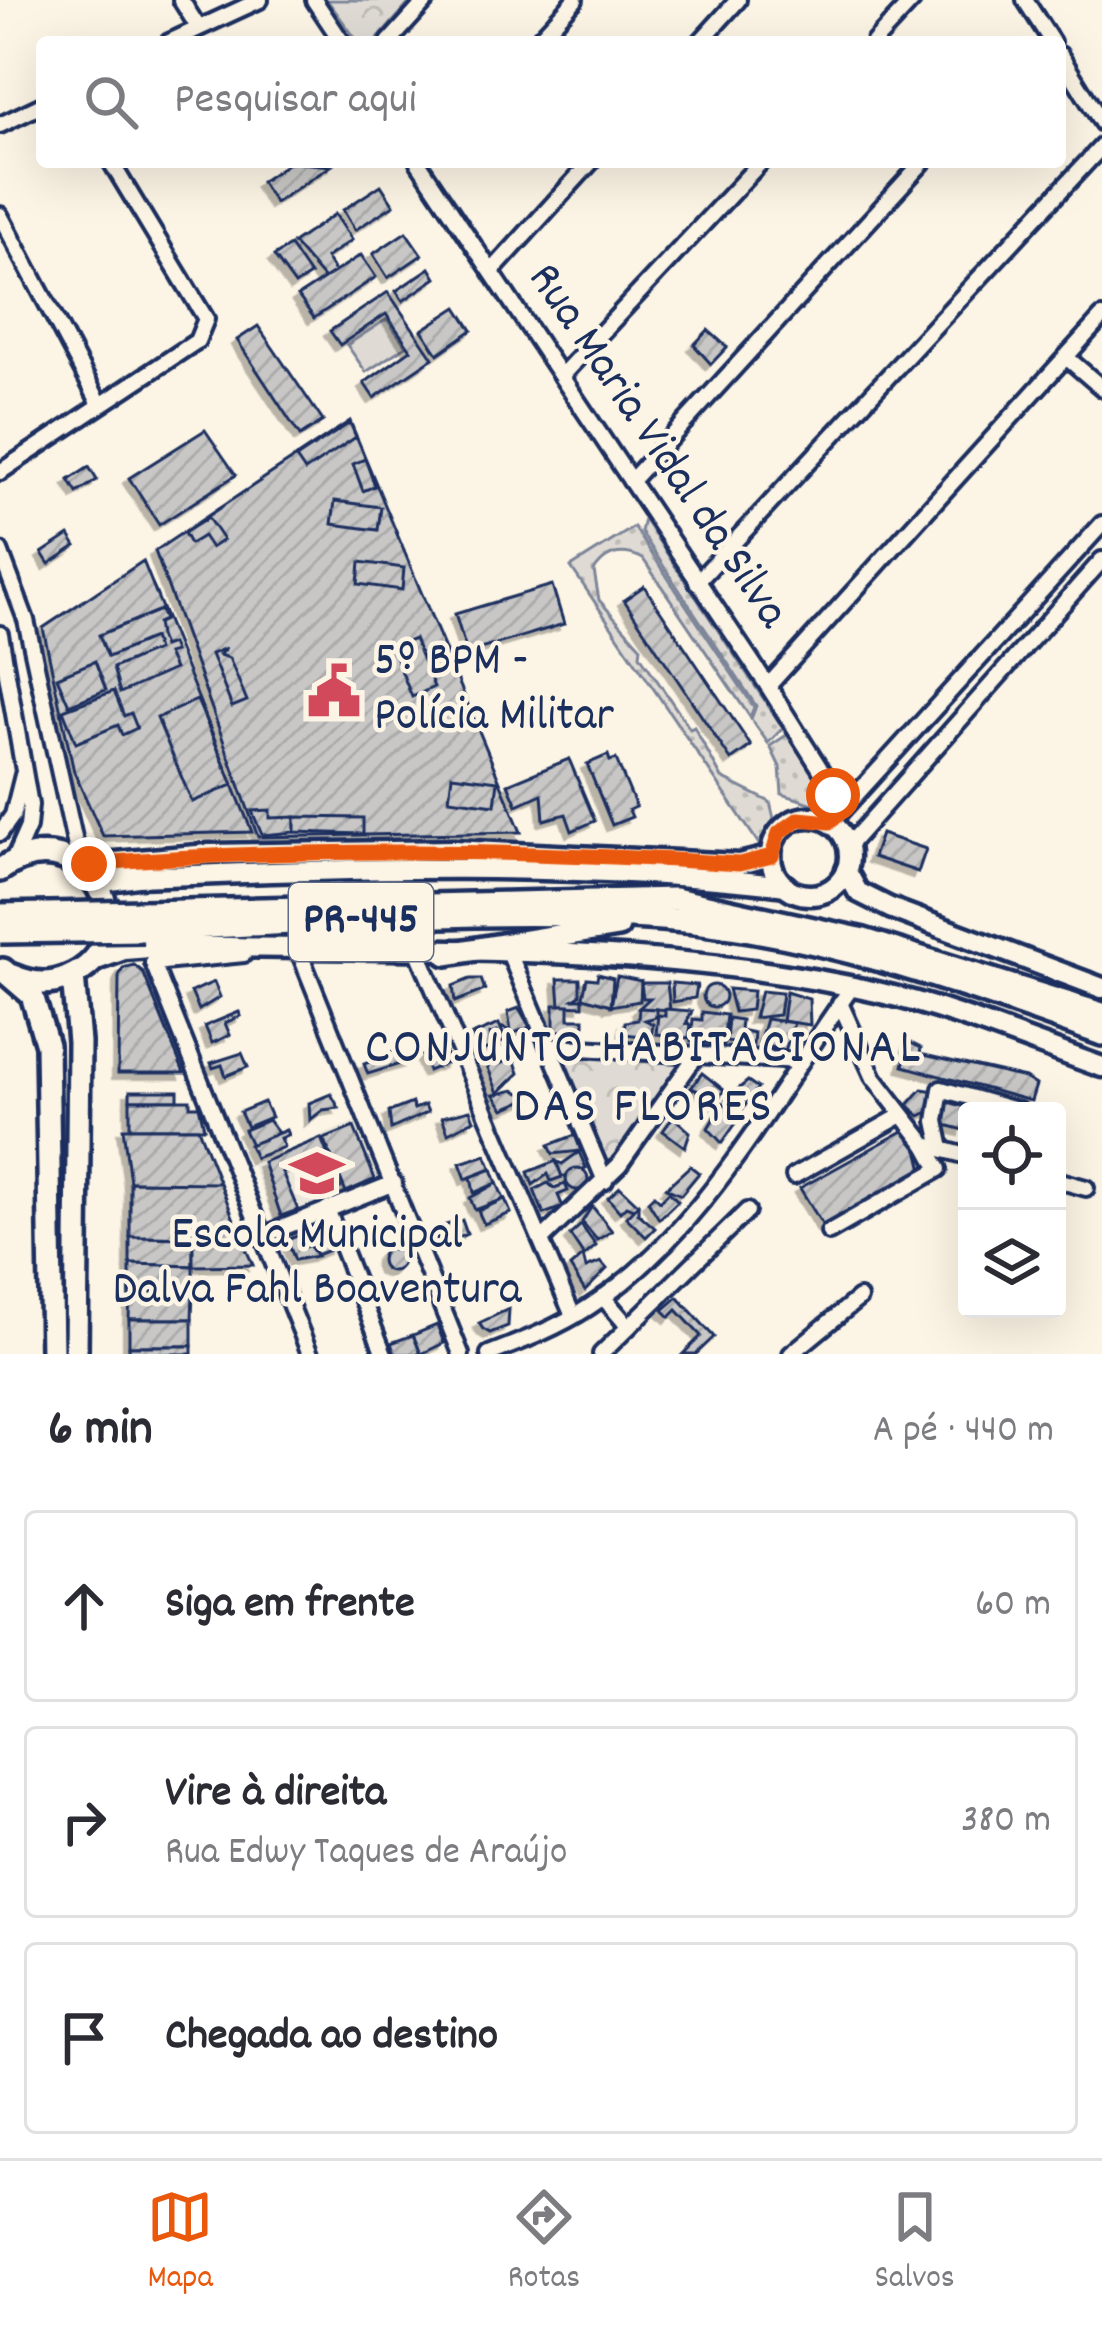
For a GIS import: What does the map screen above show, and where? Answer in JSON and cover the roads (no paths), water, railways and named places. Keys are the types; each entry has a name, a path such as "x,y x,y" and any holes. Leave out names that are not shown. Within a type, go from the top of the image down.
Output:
{"highway":[{"path":"7,865 47,854 80,866 97,883 108,919 82,969 76,1354"},
{"name":"PR-445","path":"0,932 144,921 675,898 865,940 1102,1014"},
{"name":"PR-445","path":"0,915 144,921 579,915 667,919 861,956 1102,1034"},
{"path":"447,954 667,919"},
{"path":"1,969 37,983 82,969"},
{"path":"1,969 32,995 43,1017 47,1045 52,1354"}],"main road":[{"path":"80,866 330,850 453,850 739,864 772,856 788,824 811,817 833,819 848,846 847,870 858,892 1102,988"},
{"path":"772,856 786,886"},
{"path":"97,883 160,876 462,867 672,873 819,893 847,870"},
{"path":"82,969 124,950 176,946 298,949"},
{"name":"PR-445","path":"298,949 447,954"},
{"path":"447,954 644,960 846,995 1102,1066"}],"street":[{"path":"181,0 199,27"},
{"path":"181,36 260,0"},
{"path":"314,0 339,36"},
{"path":"394,36 427,0"},
{"path":"542,36 575,0"},
{"path":"705,36 738,0"},
{"path":"880,36 913,0"},
{"path":"1025,0 1048,36"},
{"path":"1066,65 1102,123"},
{"path":"0,125 36,108"},
{"path":"698,582 1102,146"},
{"path":"0,472 196,341 206,328 193,295 114,168"},
{"name":"Rua Maria Vidal da Silva","path":"425,168 826,778 833,819"},
{"path":"492,271 586,168"},
{"path":"562,375 755,168"},
{"path":"631,481 918,168"},
{"path":"0,215 100,404"},
{"path":"768,686 1102,317"},
{"path":"1066,357 1102,388"},
{"path":"833,819 1102,524"},
{"path":"0,551 26,620 80,866"},
{"path":"848,846 1102,560"},
{"path":"7,865 28,827 25,764 0,633 26,620"},
{"path":"0,833 13,815 25,764"},
{"path":"826,778 860,791"},
{"path":"310,1354 153,963 298,949 461,1354"},
{"path":"418,952 573,1316"},
{"path":"510,955 605,1181"},
{"path":"489,1354 603,1297 688,1215 846,995"},
{"path":"829,1232 939,1169 874,1078 846,995"},
{"path":"548,1046 799,1061"},
{"path":"541,1240 605,1181 698,1053"},
{"path":"942,1149 936,1121 941,1089 987,1102"},
{"path":"794,1177 902,1115"},
{"path":"926,1145 958,1153"},
{"path":"1066,1182 1086,1188"},
{"path":"262,1236 394,1183"},
{"path":"327,1209 384,1354"},
{"path":"601,1354 747,1210"},
{"path":"603,1297 628,1326"},
{"path":"791,1354 859,1298"}],"place":[{"name":"5º BPM - Polícia Militar","path":"334,691"},
{"name":"Escola Municipal Dalva Fahl Boaventura","path":"317,1173"}],"district":[{"name":"CONJUNTO HABITACIONAL DAS FLORES","path":"644,1080"}]}
